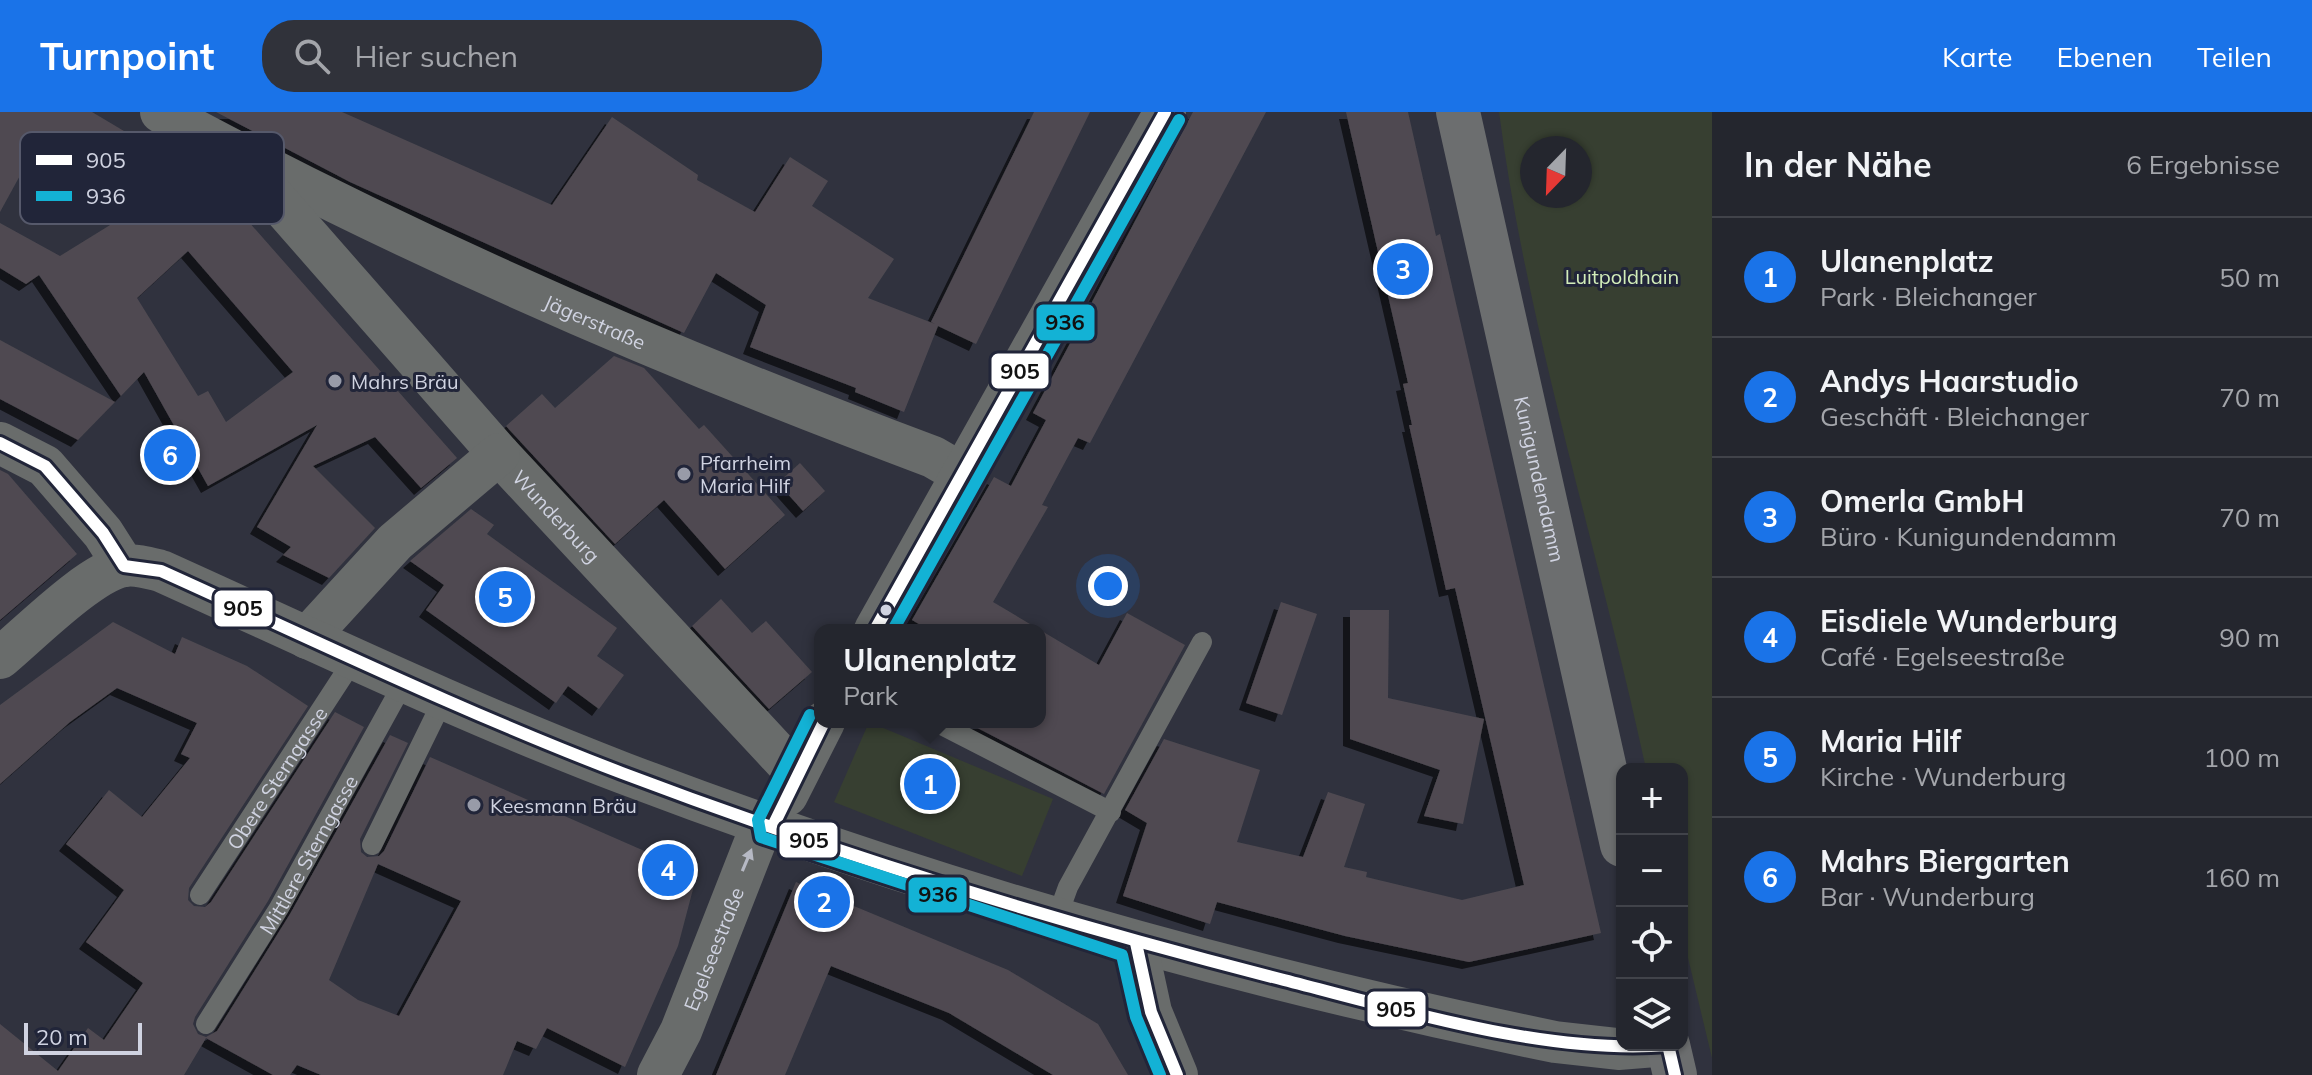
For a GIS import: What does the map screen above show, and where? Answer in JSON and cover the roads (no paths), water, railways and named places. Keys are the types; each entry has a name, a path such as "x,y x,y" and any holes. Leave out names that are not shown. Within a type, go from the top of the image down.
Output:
{"street":[{"name":"Jägerstraße","path":"161,112 198,132"},
{"path":"878,624 1165,112"},
{"name":"Kunigundendamm","path":"1458,112 1620,835"},
{"name":"Jägerstraße","path":"284,175 678,356 933,457 964,475"},
{"name":"Jägerstraße","path":"284,209 499,454"},
{"path":"0,443 45,466 103,533 124,566"},
{"name":"Wunderburg","path":"307,638 395,542 499,454 797,774"},
{"path":"0,658 99,576 124,566 161,571 443,700 624,774 1056,920 1136,943 1555,1042 1616,1049"},
{"name":"Egelseestraße","path":"658,1075 681,1031 768,824 821,728"},
{"path":"1136,943 1151,1012 1177,1075"},
{"path":"1669,1051 1675,1075"}],"lane":[{"path":"1056,920 1068,887 1202,642"},
{"name":"Obere Sterngasse","path":"200,895 354,659"},
{"name":"Mittlere Sterngasse","path":"206,1024 279,908 404,682"},
{"path":"372,845 443,700"},
{"path":"948,728 1111,812"}],"place":[{"name":"Omerla GmbH","path":"1403,269"},
{"name":"Mahrs Bräu","path":"335,381"},
{"name":"Mahrs Biergarten","path":"170,455"},
{"name":"Pfarrheim Maria Hilf","path":"684,474"},
{"name":"Maria Hilf","path":"505,597"},
{"name":"Ulanenplatz","path":"930,784"},
{"name":"Keesmann Bräu","path":"474,805"},
{"name":"Eisdiele Wunderburg","path":"668,870"},
{"name":"Andys Haarstudio","path":"824,902"}],"park label":[{"name":"Luitpoldhain","path":"1622,276"}]}
